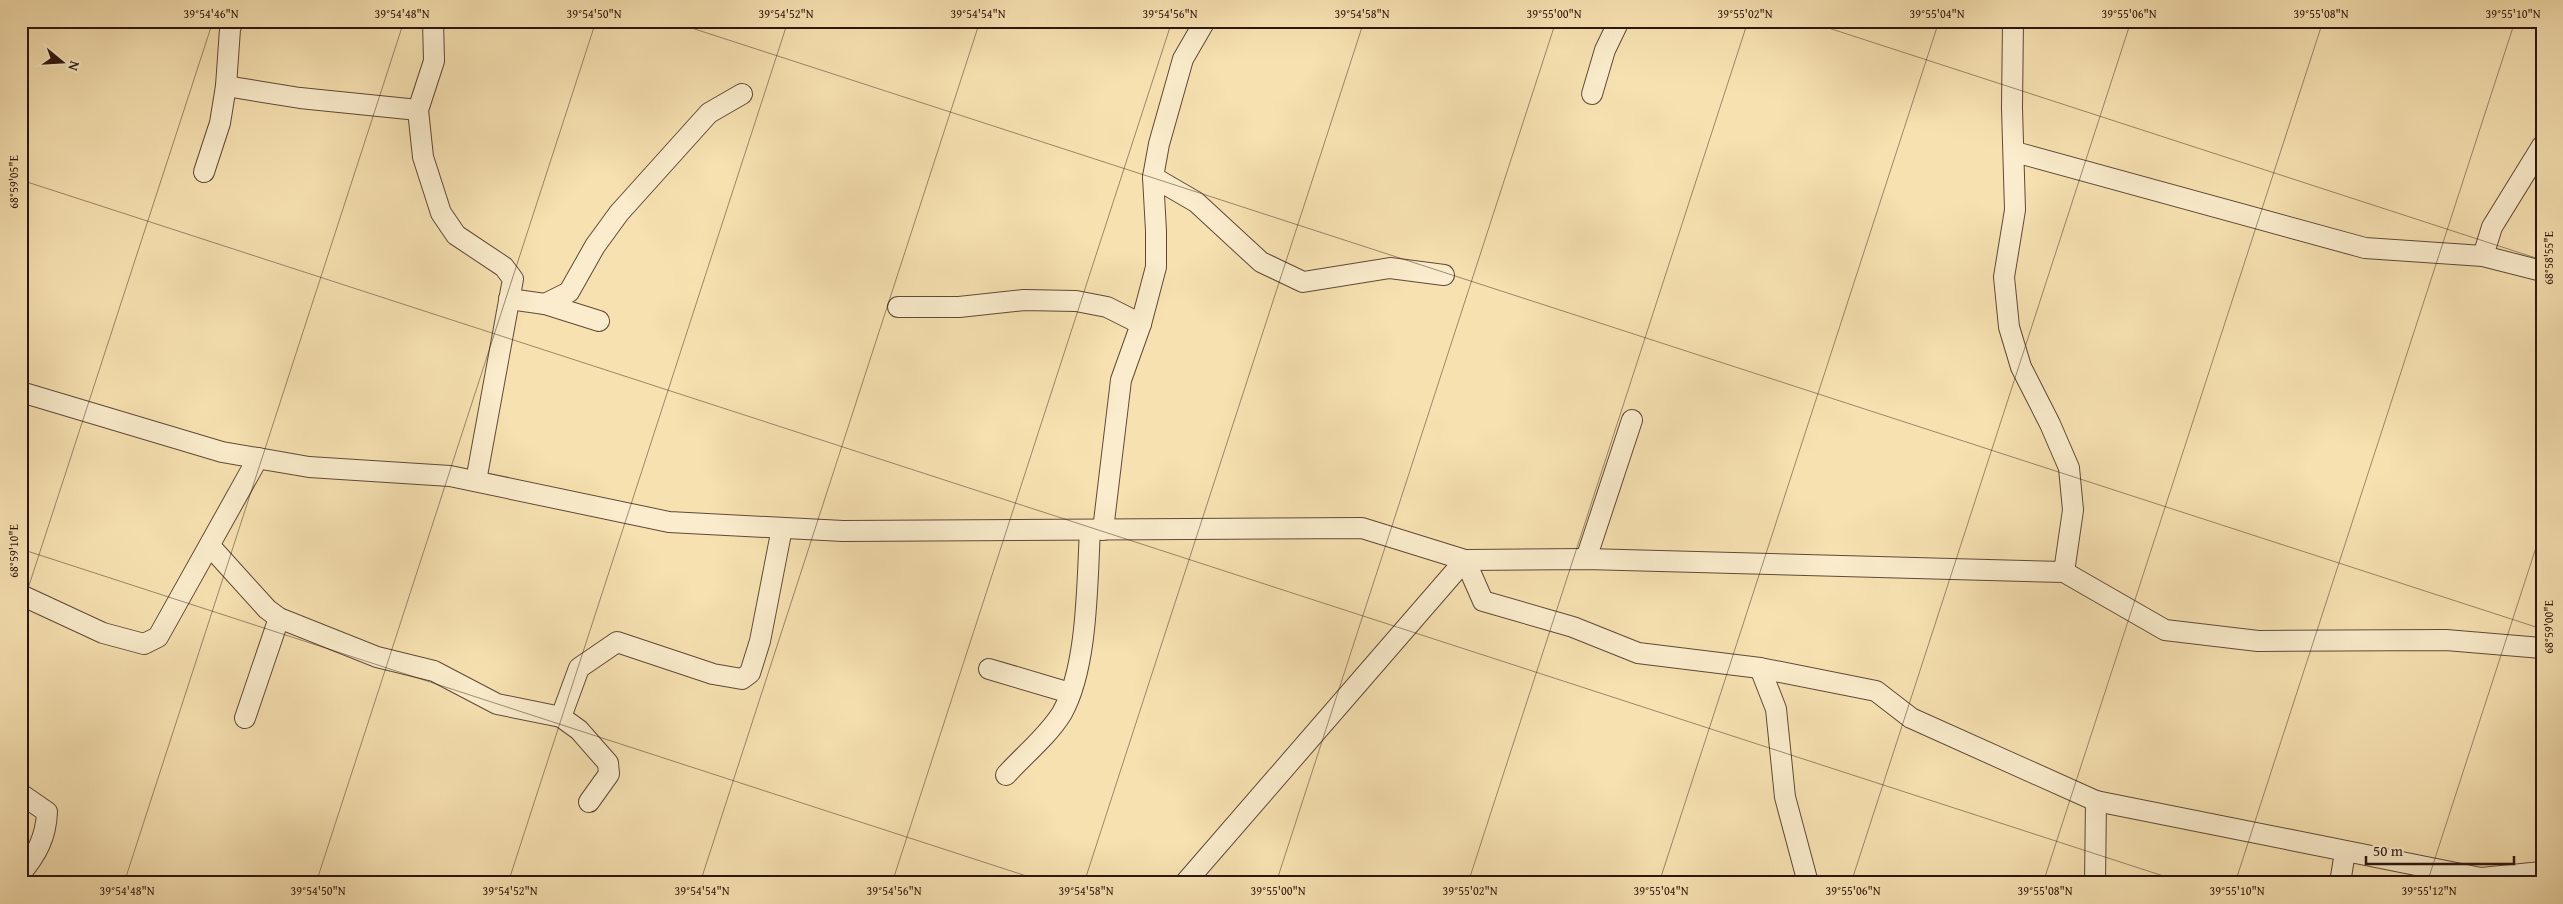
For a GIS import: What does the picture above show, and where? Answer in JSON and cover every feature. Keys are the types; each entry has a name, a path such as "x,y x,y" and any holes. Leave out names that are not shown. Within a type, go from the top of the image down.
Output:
{"street":[{"path":"204,172 220,123 226,86 230,28 233,21"},
{"path":"433,21 434,61 418,110 423,157 441,213 456,235 504,267 513,279 476,481"},
{"path":"1006,775 1062,713 1070,693 1084,624 1121,380 1141,324 1156,267 1153,177 1159,144 1183,60 1205,21"},
{"path":"1592,94 1606,50 1619,21"},
{"path":"2013,21 2012,108 2015,152 2015,210 2004,277 2009,327 2021,367 2050,424 2069,468 2073,510 2064,572"},
{"path":"226,86 300,98 418,110"},
{"path":"545,304 569,292 595,246 619,213 709,114 742,94"},
{"path":"2484,256 2492,227 2542,146"},
{"path":"2015,152 2365,248 2484,256 2542,271"},
{"path":"1153,177 1196,202 1261,262 1303,282 1390,268 1444,275"},
{"path":"509,299 545,304 600,321"},
{"path":"898,307 959,307 1024,300 1076,301 1107,307 1141,324"},
{"path":"21,392 212,449 310,467 450,476 669,522 843,531 1362,528 1464,560 1586,559 2064,572 2166,630 2258,641 2446,640 2542,648"},
{"path":"1586,559 1632,420"},
{"path":"21,595 103,632 144,644 158,637 258,458"},
{"path":"561,718 579,668 617,642 714,674 742,679 750,673 760,641 782,528"},
{"path":"210,546 267,608 279,618 377,656 434,671 497,704 561,718 579,730 608,763 609,774 589,802"},
{"path":"1464,560 1483,601 1573,627 1638,653 1760,668 1876,692 1911,718 2096,801 2481,878 2542,872"},
{"path":"1185,883 1464,560"},
{"path":"245,718 279,618"},
{"path":"1760,668 1776,709 1785,798 1808,883"},
{"path":"990,669 1070,693"},
{"path":"21,794 46,812 46,829 37,854 21,873"},
{"path":"2094,883 2096,801"},
{"path":"2340,883 2345,852"}]}
